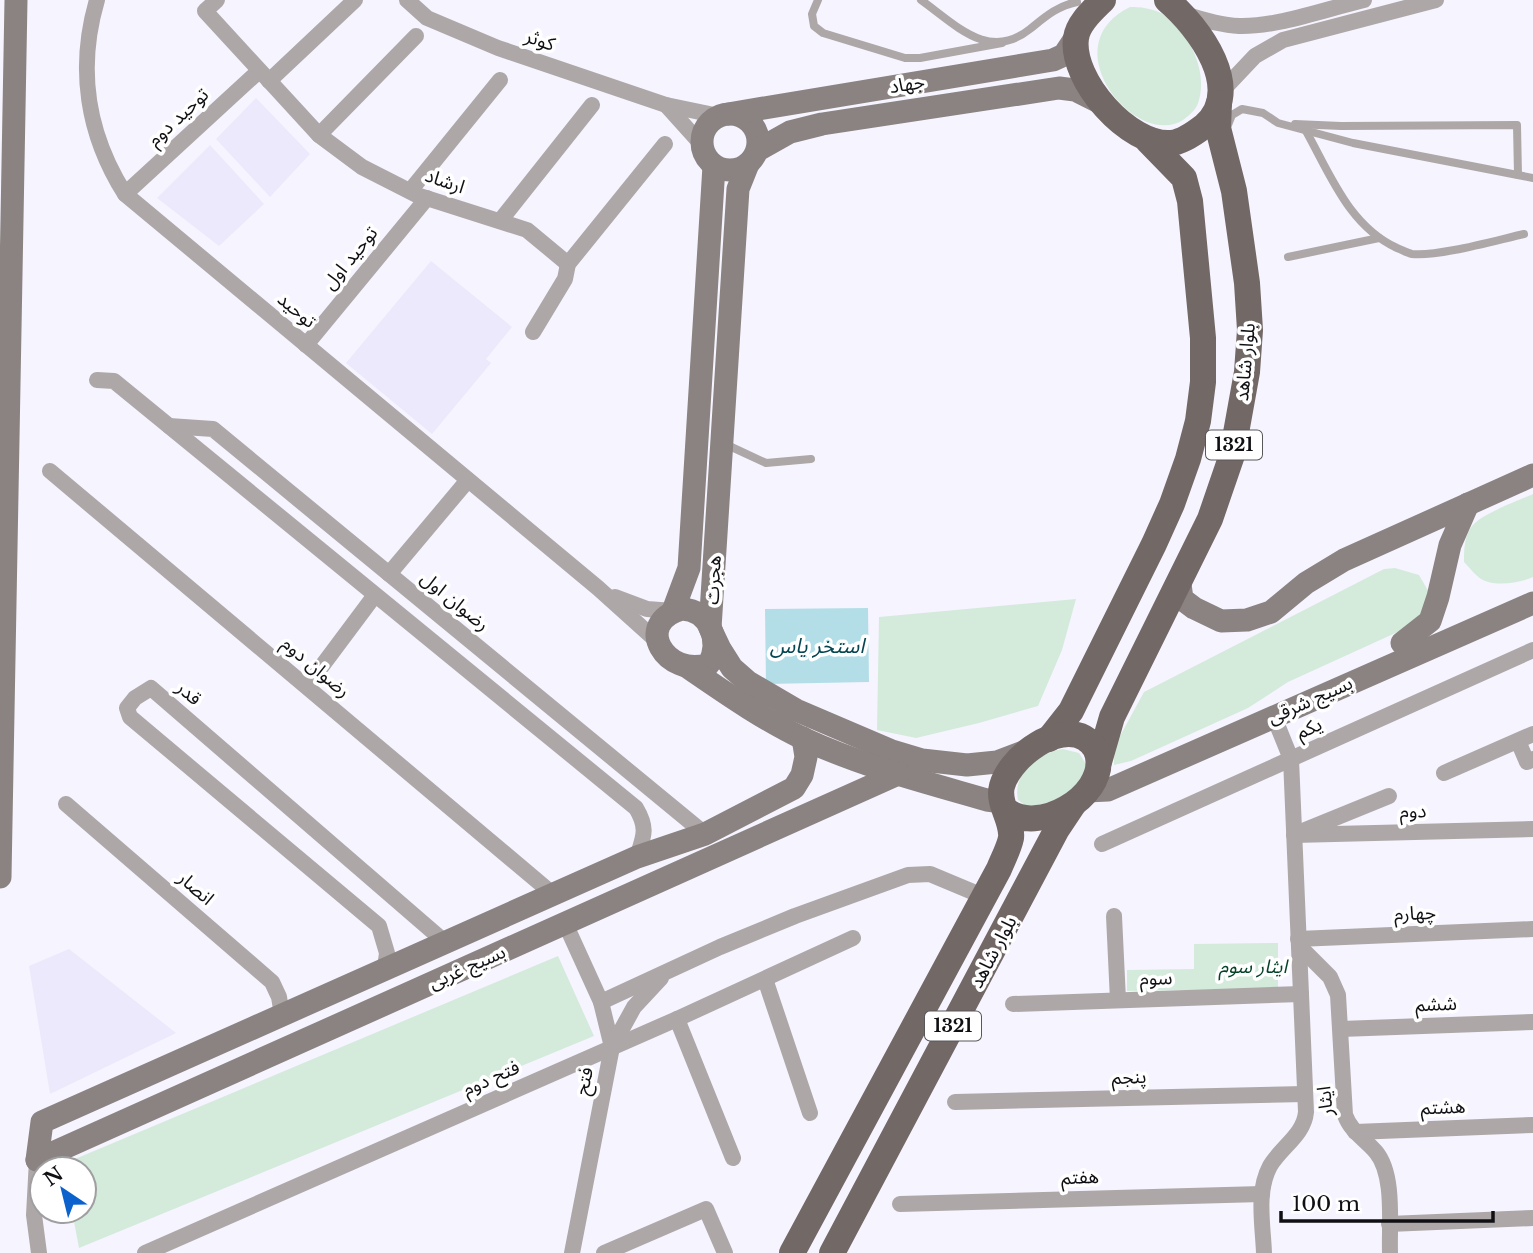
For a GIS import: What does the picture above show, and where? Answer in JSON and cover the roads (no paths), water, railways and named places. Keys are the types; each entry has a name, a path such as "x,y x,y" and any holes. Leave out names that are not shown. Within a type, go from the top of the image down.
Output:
{"main road":[{"path":"0,877 6,180 16,0"},
{"path":"1078,16 1103,0"},
{"name":"بلوار شاهد","path":"832,1253 1057,830 1089,783 1112,717 1180,584 1210,519 1233,455 1247,373 1250,330 1247,283 1234,191 1217,128 1220,98 1212,55 1204,40 1174,6"},
{"name":"بلوار شاهد","path":"1040,744 1071,711 1172,504 1198,421 1203,382 1203,338 1190,201 1184,178 1148,141 1128,128 1105,105 1083,73 1078,62 1078,16"},
{"name":"جهاد","path":"724,115 1053,60 1064,55 1078,16"},
{"name":"جهاد","path":"753,157 790,132 822,124 1059,88 1075,90 1105,105"},
{"path":"1148,141 1172,143 1201,129 1214,116 1220,98"},
{"path":"737,114 752,124 759,141 753,157 732,171 715,166 708,160 702,145 706,127 724,115 737,114"},
{"name":"هجرت","path":"753,157 738,189 710,628 726,659 748,682 796,710 892,751 922,760 967,765 997,762 1040,744"},
{"name":"هجرت","path":"673,611 689,568 715,166"},
{"path":"1180,584 1182,598 1194,608 1221,621 1247,620 1271,612 1306,583 1344,560 1533,475"},
{"path":"1402,643 1430,621 1450,545 1468,504"},
{"name":"بسیج شرقی","path":"1089,783 1108,790 1272,711 1506,607 1533,586"},
{"name":"بسیج شرقی","path":"1272,711 1402,643 1506,607 1533,603"},
{"path":"686,666 697,668 709,664 715,645 710,628 699,613 691,609 673,611 660,624 658,642 668,657 686,666 746,707 803,738 898,774 1004,806 1018,818 1048,817 1089,783 1098,753 1083,737 1070,734 1040,744 1016,763 1007,775 1002,785 1004,806"},
{"name":"بسیج غربی","path":"38,1155 42,1122 637,857 705,834 794,788 802,775 806,757 803,738"},
{"name":"بسیج غربی","path":"48,1155 898,774"},
{"name":"بلوار شاهد","path":"792,1253 999,869 1011,838 1004,806"},
{"path":"554,895 565,923"}],"street":[{"name":"توحید","path":"97,0 90,26 87,90 99,143 111,172 125,194 597,588"},
{"name":"ارشاد","path":"217,0 205,11 319,135 362,167 410,191 527,230 568,264"},
{"name":"توحید دوم","path":"125,194 355,0"},
{"name":"کوثر","path":"407,0 427,18 498,48 666,106 724,115"},
{"path":"1174,6 1210,22 1249,26 1272,23 1364,0"},
{"path":"1220,98 1255,56 1283,40 1436,0"},
{"path":"319,135 416,36"},
{"path":"410,191 500,80"},
{"path":"500,221 592,106"},
{"name":"کوثر","path":"666,106 702,145"},
{"path":"533,332 565,279 568,264 665,144"},
{"name":"توحید اول","path":"306,345 427,198"},
{"path":"97,380 114,381 636,808 645,823 637,857"},
{"name":"رضوان اول","path":"169,426 213,429 705,834"},
{"name":"رضوان دوم","path":"50,471 554,895"},
{"path":"389,574 468,480"},
{"path":"597,588 632,605 673,611"},
{"path":"597,588 658,642"},
{"path":"307,686 375,594"},
{"name":"یکم","path":"1102,844 1533,650"},
{"name":"قدر","path":"385,968 387,953 379,926 130,717 127,708 135,698 151,688 446,943"},
{"name":"ایثار","path":"1264,1253 1262,1194 1265,1179 1271,1164 1303,1125 1305,1094 1290,759 1272,711"},
{"path":"1444,773 1533,734"},
{"path":"1518,741 1527,762 1533,759"},
{"path":"1294,835 1389,796"},
{"name":"انصار","path":"66,804 272,982 279,997 282,1015"},
{"name":"دوم","path":"1294,835 1533,829"},
{"path":"601,1002 795,916 908,875 930,874 985,897"},
{"path":"1114,916 1118,1000"},
{"name":"فتح","path":"565,923 601,1002 612,1047 572,1253"},
{"name":"چهارم","path":"1298,942 1533,929"},
{"name":"فتح دوم","path":"145,1253 853,938"},
{"name":"ایثار","path":"1298,942 1330,977 1338,995 1345,1115 1355,1132 1377,1153 1384,1166 1388,1184 1390,1253"},
{"path":"612,1047 634,1007 667,971"},
{"path":"765,979 810,1114"},
{"name":"سوم","path":"1013,1004 1301,994"},
{"path":"677,1018 733,1158"},
{"name":"ششم","path":"1341,1029 1533,1022"},
{"name":"پنجم","path":"956,1102 1305,1094"},
{"name":"هشتم","path":"1355,1132 1533,1125"},
{"name":"هفتم","path":"900,1204 1262,1194"},
{"path":"604,1253 629,1248 706,1209 725,1253"},
{"path":"1389,1223 1533,1218"},
{"path":"35,1225 39,1253"}],"lane":[{"path":"818,0 812,14 814,26 823,33 905,58 920,58 1015,41 1057,9 1078,16"},
{"path":"921,0 969,34 989,43 1002,43"},
{"path":"1220,140 1232,115 1242,109 1263,113 1278,123 1353,143 1533,178"},
{"path":"1278,123 1340,126 1517,125 1518,175"},
{"path":"1306,131 1352,213 1379,238 1411,254 1433,253 1524,234"},
{"path":"1288,257 1379,238"},
{"path":"722,443 766,463 811,459"}],"water":[{"name":"استخر یاس","path":"868,608 869,682 766,684 765,609"}],"park label":[{"name":"ایثار سوم","path":"1253,966"}]}
